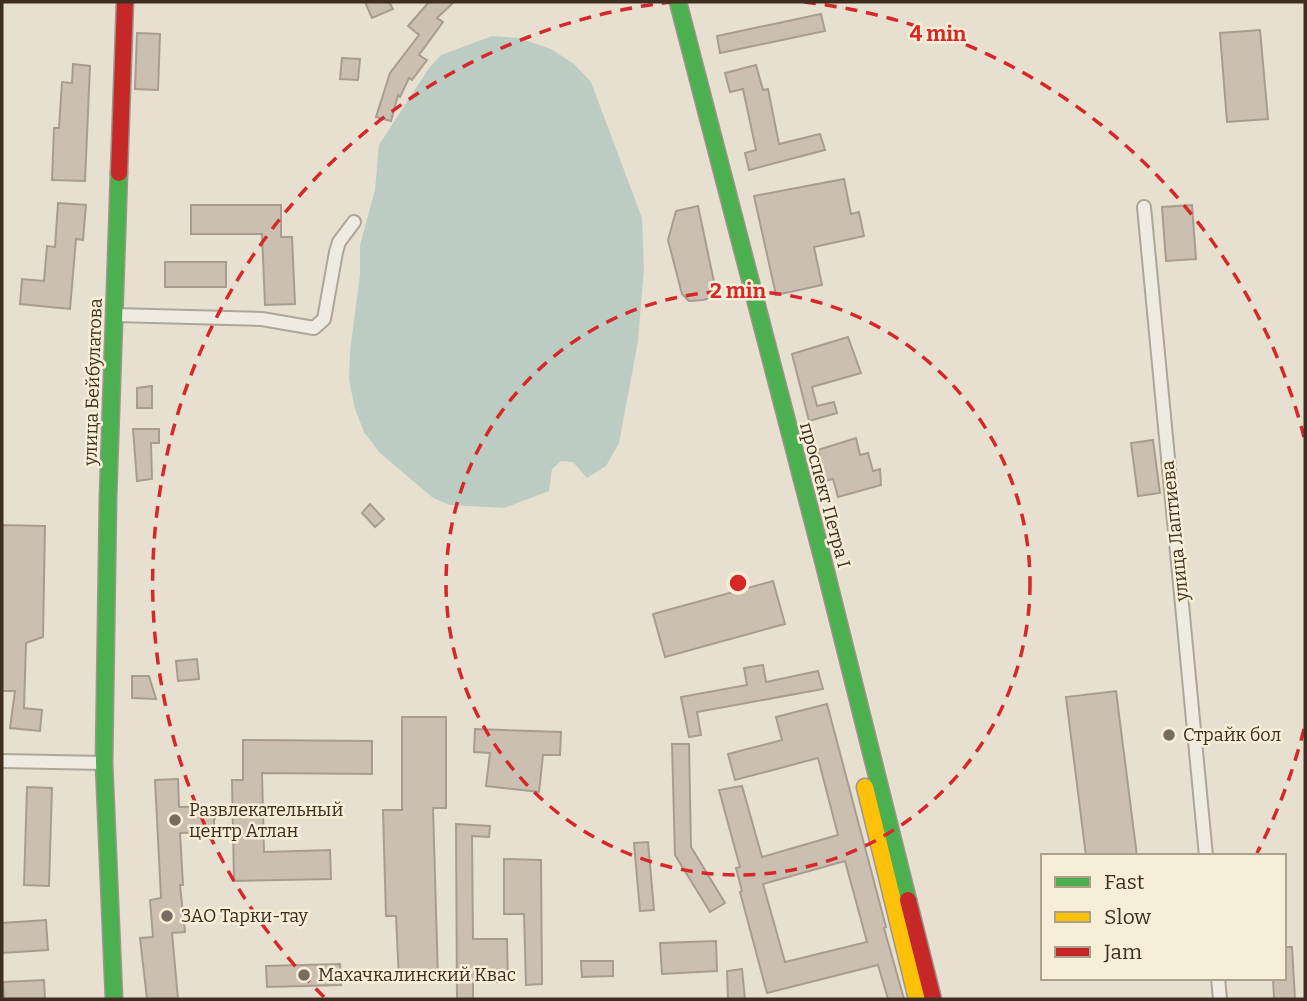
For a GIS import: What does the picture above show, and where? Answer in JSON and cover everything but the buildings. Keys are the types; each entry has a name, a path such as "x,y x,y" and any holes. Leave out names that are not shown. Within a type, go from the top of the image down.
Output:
{"main road":[{"name":"улица Бейбулатова","path":"114,999 104,763 108,498 125,2"},
{"name":"проспект Петра I","path":"665,2 807,555 917,999"},
{"name":"проспект Петра I","path":"678,2 824,564 933,999"}],"street":[{"name":"улица Лаптиева","path":"1144,207 1206,854"},
{"path":"115,315 262,319 314,328 324,319 339,242 354,222"},
{"path":"2,761 104,763"},
{"path":"1218,980 1220,999"}],"shaded area":[{"path":"492,36 519,38 551,49 574,64 591,82 642,218 644,268 638,341 619,443 606,466 587,478 573,462 561,461 552,469 549,491 504,508 450,505 433,498 380,453 364,432 355,409 349,380 360,275 360,245 375,190 379,145 429,68 441,55"}],"traffic: fast":[{"path":"678,2 908,900"},
{"path":"114,999 104,763 108,498 119,173"}],"traffic: slow":[{"path":"865,787 917,999"}],"traffic: jam":[{"path":"119,173 125,2"},
{"path":"908,900 933,999"}],"place":[{"name":"Страйк бол","path":"1169,735"},
{"name":"Развлекательный центр Атлан","path":"175,820"},
{"name":"ЗАО Тарки-тау","path":"167,916"},
{"name":"Махачкалинский Квас","path":"304,975"}]}
